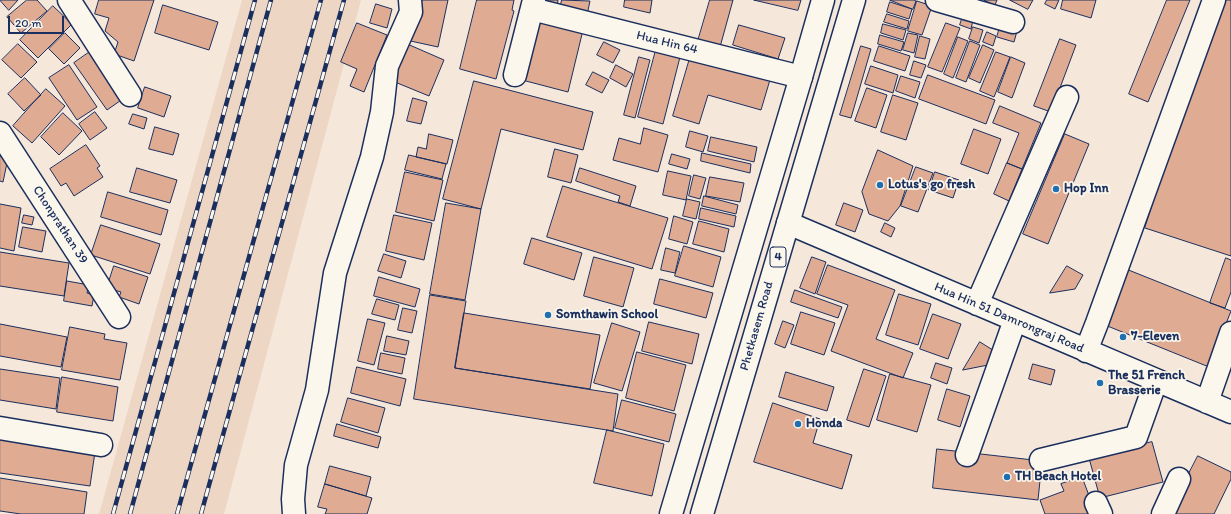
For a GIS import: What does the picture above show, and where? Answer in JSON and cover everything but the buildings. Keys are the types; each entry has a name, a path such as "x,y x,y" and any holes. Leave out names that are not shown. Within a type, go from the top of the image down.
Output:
{"street":[{"path":"69,0 130,95"},
{"path":"294,514 293,499 296,465 317,390 335,273 372,157 382,112 387,66 411,12 410,0"},
{"name":"4","path":"672,510 823,0"},
{"name":"Phetkasem Road","path":"701,514 854,0"},
{"path":"937,0 1013,22"},
{"path":"1086,350 1098,323 1214,0"},
{"path":"515,76 533,5"},
{"name":"Hua Hin 64","path":"533,5 801,77"},
{"path":"977,304 1067,97"},
{"name":"Chonprathan 39","path":"0,133 119,317"},
{"name":"Hua Hin 51 Damrongraj Road","path":"760,215 788,223 1231,412"},
{"path":"967,455 1014,320"},
{"path":"1208,402 1231,333"},
{"path":"1041,460 1136,437 1156,381"},
{"path":"0,428 101,445"},
{"path":"1163,514 1179,479"},
{"path":"672,510 701,514"}],"shaded area":[{"path":"242,0 361,0 224,514 99,514"}],"railway":[{"path":"113,514 255,0"},
{"path":"130,514 271,0"},
{"path":"177,514 321,0"},
{"path":"201,514 344,0"}],"place":[{"name":"Lotus's go fresh","path":"880,185"},
{"name":"Hop Inn","path":"1056,189"},
{"name":"Somthawin School","path":"548,315"},
{"name":"7-Eleven","path":"1123,337"},
{"name":"The 51 French Brasserie","path":"1100,383"},
{"name":"Honda","path":"798,424"},
{"name":"TH Beach Hotel","path":"1007,477"}]}
